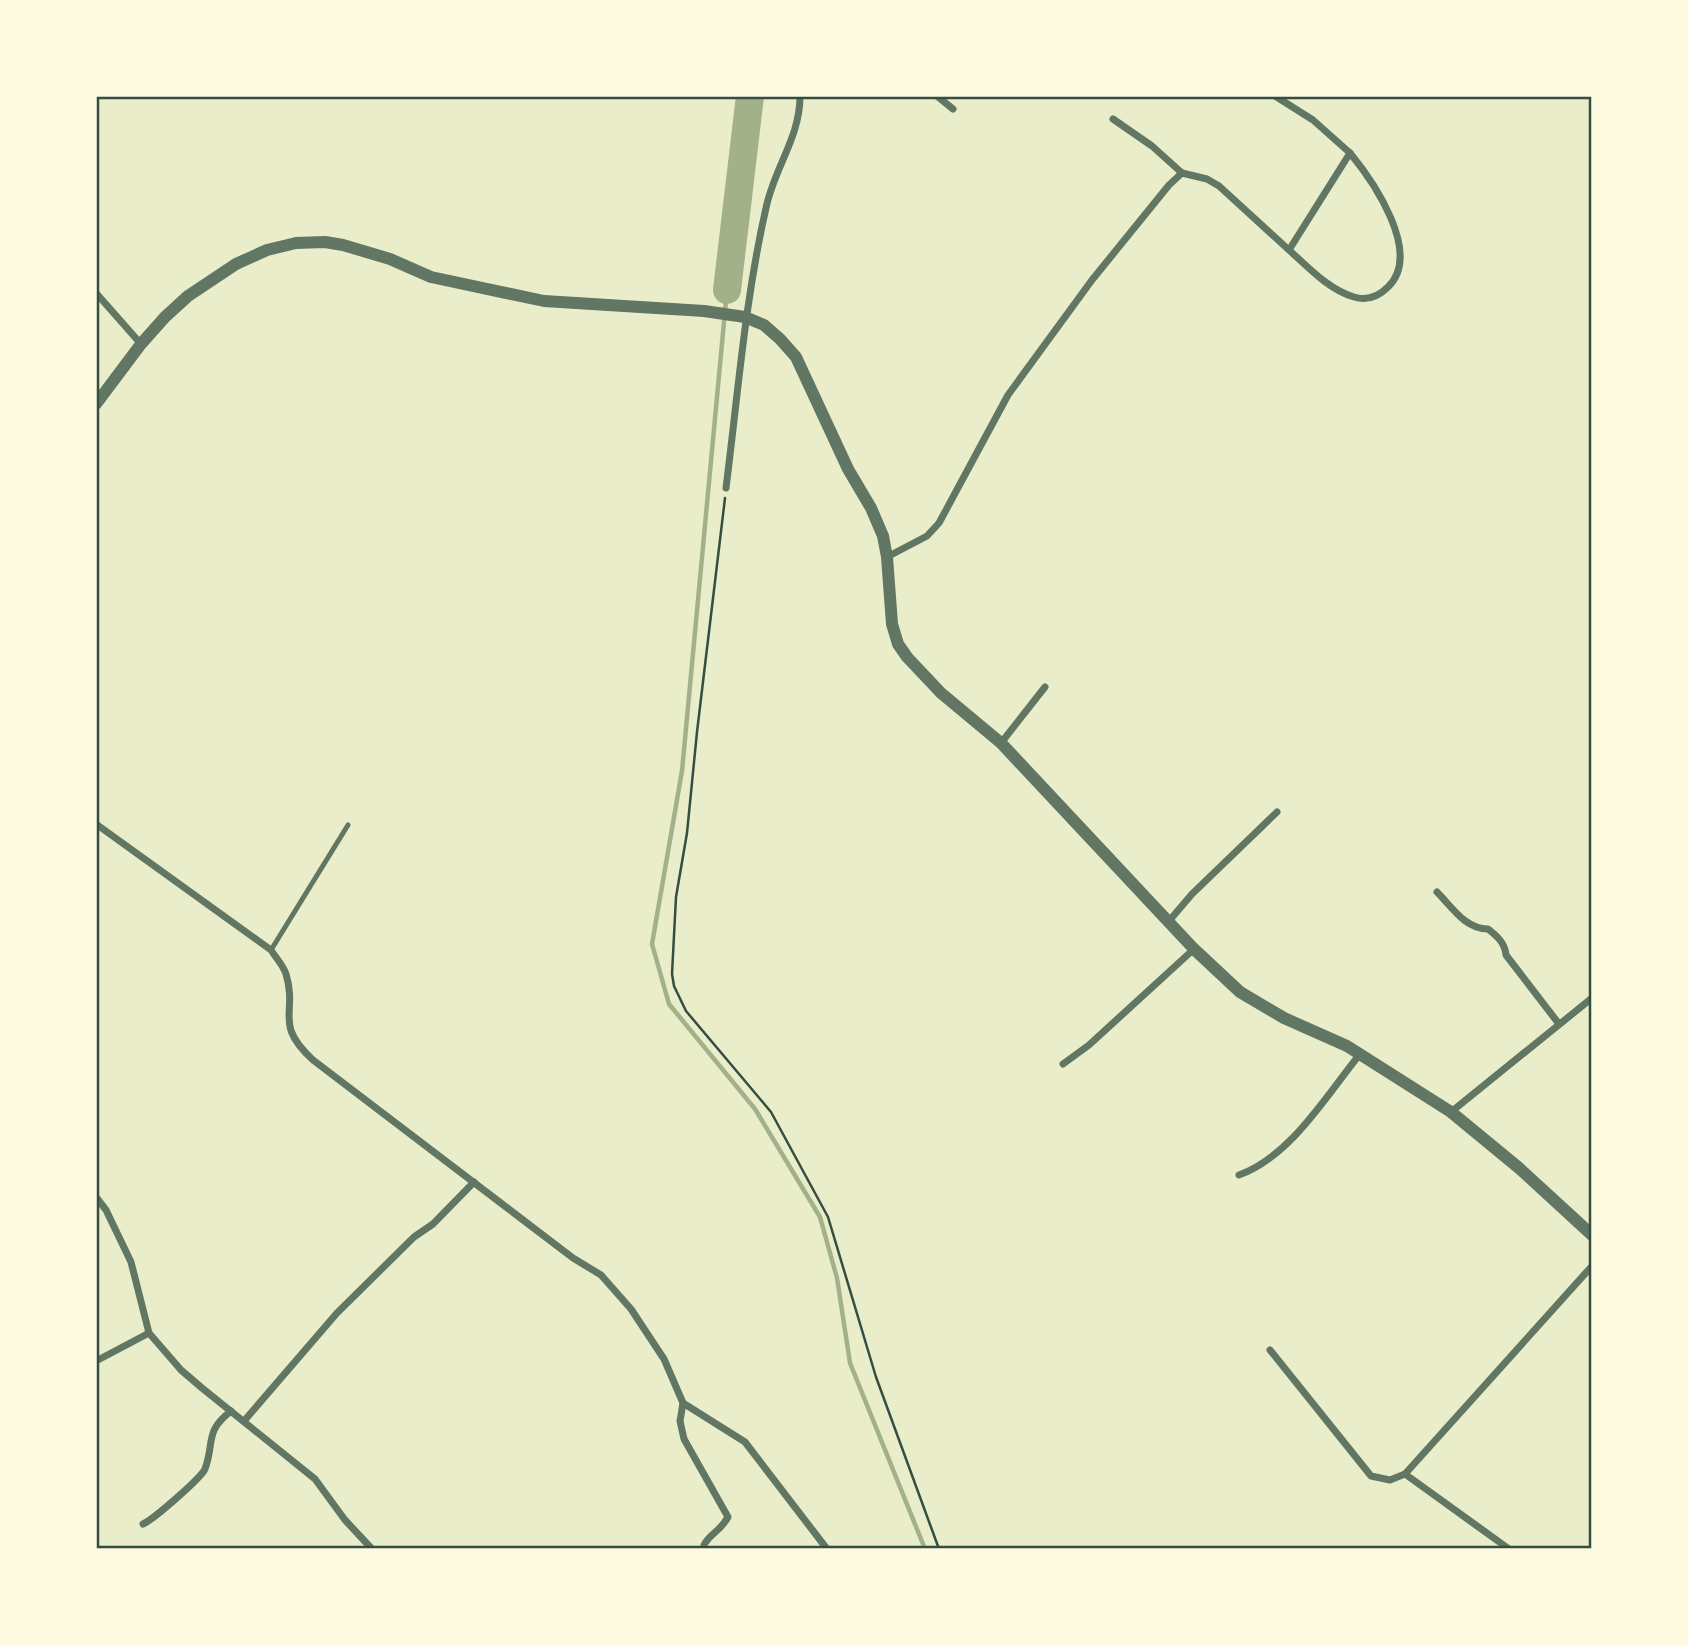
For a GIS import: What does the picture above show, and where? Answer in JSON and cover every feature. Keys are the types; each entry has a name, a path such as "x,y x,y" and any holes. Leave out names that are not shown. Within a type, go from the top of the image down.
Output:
{"street":[{"path":"726,488 745,317 768,196 797,126 800,96"},
{"path":"937,96 953,109"},
{"path":"1113,119 1153,146 1182,173 1207,179 1219,186 1333,286 1355,298 1371,298 1384,292 1392,284 1398,269 1399,255 1395,226 1371,178 1350,153 1313,120 1275,96"},
{"path":"1289,250 1350,153"},
{"path":"887,558 928,536 939,523 1007,395 1092,280 1170,184 1182,173"},
{"path":"96,404 165,317 204,285 236,264 267,250 296,243 325,242 343,245 390,258 431,277 544,301 704,312 745,317 764,325 796,357 848,469 871,508 883,536 887,558 892,624 898,644 907,657 941,694 1001,743 1114,866 1194,949 1240,992 1284,1018 1347,1046 1451,1112 1519,1168 1592,1235"},
{"path":"96,293 141,344"},
{"path":"1001,743 1045,687"},
{"path":"1169,921 1192,894 1277,812"},
{"path":"96,824 271,950 285,971 289,990 289,1024 291,1034 300,1048 573,1258 601,1275 631,1309 664,1359 683,1403 680,1421 684,1439 729,1517 722,1529 707,1539 705,1549"},
{"path":"1437,892 1463,921 1478,929 1488,929 1496,935 1506,946 1506,955 1559,1024"},
{"path":"1063,1064 1089,1045 1194,949"},
{"path":"1451,1112 1592,998"},
{"path":"1239,1175 1254,1170 1283,1148 1360,1054"},
{"path":"244,1421 337,1313 474,1182"},
{"path":"96,1197 106,1210 131,1262 149,1333 181,1370 315,1479 345,1520 372,1549"},
{"path":"1270,1350 1371,1476 1390,1480 1405,1474 1592,1266"},
{"path":"96,1361 149,1333"},
{"path":"683,1403 745,1442 827,1549"},
{"path":"143,1524 154,1518 197,1481 204,1471 212,1433 219,1421 231,1411"},
{"path":"1405,1474 1509,1549"}],"lane":[{"path":"271,950 348,825"}],"path":[{"path":"726,488 696,732 687,833 676,897 672,974 674,986 692,1018 771,1112 828,1217 876,1377 939,1549"}],"waterway":[{"path":"727,290 750,96"},
{"path":"727,290 682,771 652,944 669,1004 755,1109 820,1217 837,1278 850,1363 925,1549"}]}
